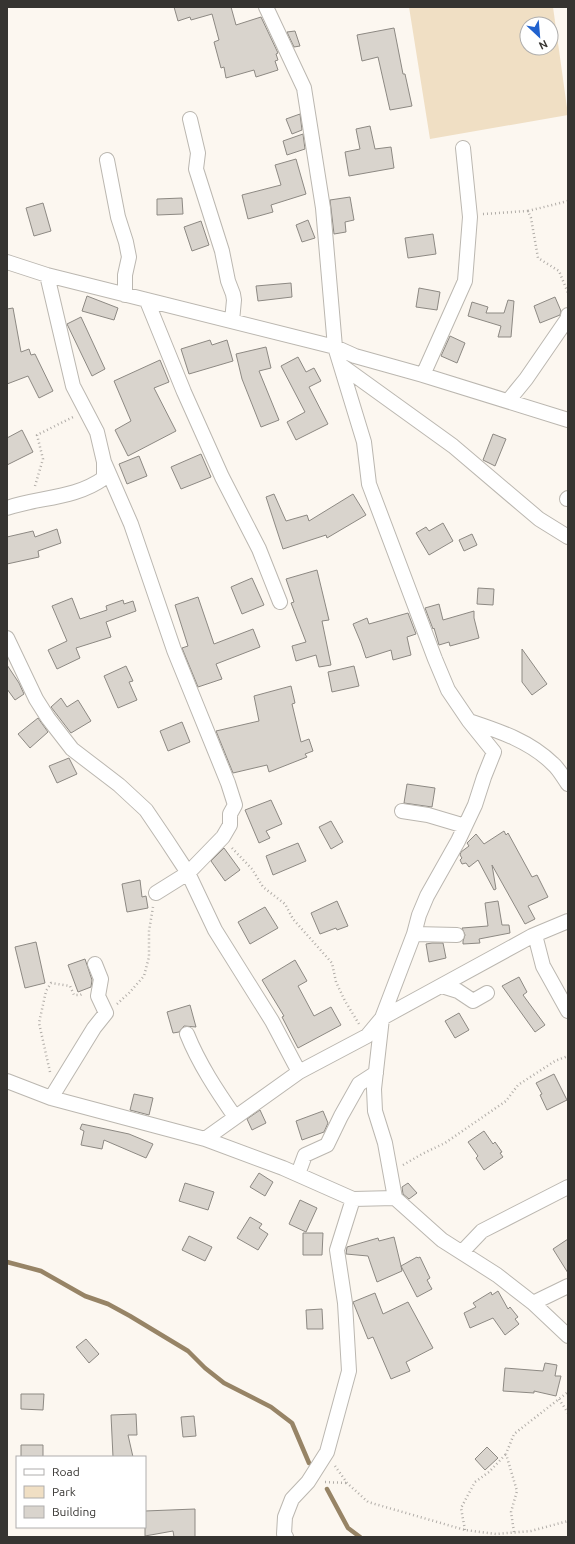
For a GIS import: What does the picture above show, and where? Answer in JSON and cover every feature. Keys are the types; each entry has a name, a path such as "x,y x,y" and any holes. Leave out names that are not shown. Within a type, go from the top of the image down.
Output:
{"street":[{"path":"266,7 304,88 322,208 335,347 364,442 366,468 375,501 448,690 469,721 494,752 475,806 458,841 427,896 382,1018 374,1089 375,1112 385,1143 396,1198 442,1240 497,1275 533,1303 568,1336"},
{"path":"190,119 198,153 196,169 222,251 228,281 233,294 234,300 232,321"},
{"path":"423,375 465,281 470,217 463,148"},
{"path":"107,160 118,217 129,257 125,275 124,295"},
{"path":"7,262 47,276 335,347 355,356 423,375 568,420"},
{"path":"47,276 73,386 97,432 104,462 131,524 174,650 228,783 235,805 230,814 230,825 223,837 188,873 156,893"},
{"path":"147,301 222,477 259,549 280,602"},
{"path":"508,401 526,379 568,318 568,315"},
{"path":"342,366 453,446 540,518 568,537"},
{"path":"7,508 79,492 104,478 104,462"},
{"path":"7,638 36,699 72,750 120,785 146,810 188,873 215,930 272,1021 299,1072"},
{"path":"469,721 511,735 537,750 553,764 568,784"},
{"path":"402,811 428,815 465,826"},
{"path":"205,1139 299,1072 367,1036 382,1018 535,935 568,921"},
{"path":"414,934 457,935"},
{"path":"535,935 543,966 568,1011"},
{"path":"51,1098 94,1028 106,1013 98,996 101,979 95,964"},
{"path":"442,986 458,991 473,1001 487,993"},
{"path":"187,1034 194,1052 235,1117"},
{"path":"298,1174 305,1155 327,1145 359,1084 376,1073"},
{"path":"7,1081 51,1098 205,1139 298,1174 353,1199 396,1198"},
{"path":"462,1252 482,1231 568,1187"},
{"path":"286,1537 284,1534 286,1517 292,1499 308,1482 328,1452 349,1371 345,1303 337,1250 353,1199"},
{"path":"533,1303 568,1286"}],"path":[{"path":"470,217 483,214 528,211 568,201"},
{"path":"528,211 531,218 538,258 559,271 568,293"},
{"path":"36,501 35,485 43,458 37,435 86,411"},
{"path":"223,837 252,869 263,887 285,904 293,919 332,963 336,982 345,1001 367,1036"},
{"path":"106,1013 129,993 144,976 149,957 149,931 156,893"},
{"path":"51,1098 54,1086 39,1023 46,991 51,983 70,986 74,995 80,995 99,987"},
{"path":"390,1172 445,1143 506,1101 518,1085 555,1061 568,1056"},
{"path":"465,1530 460,1508 474,1482 489,1472 506,1454 514,1434 568,1392"},
{"path":"559,1399 568,1413"},
{"path":"328,1452 338,1472 347,1483 368,1502 465,1530 496,1534 531,1531 568,1521"},
{"path":"506,1454 517,1491 511,1512 514,1532"}],"green space":[{"path":"409,7 553,7 554,16 519,16 519,56 559,56 559,50 568,115 430,139"}],"building":[{"path":"174,7 231,7 236,25 261,17 278,53 276,54 278,60 275,61 278,70 256,77 254,70 226,78 224,67 221,68 214,42 219,40 212,14 191,20 190,17 178,21"},
{"path":"394,28 403,74 405,74 412,106 390,110 378,57 362,61 357,35"},
{"path":"295,31 300,46 294,47 287,32"},
{"path":"300,114 302,130 292,134 286,119"},
{"path":"370,126 375,149 391,147 394,168 349,176 345,152 360,149 356,129"},
{"path":"303,134 305,149 287,155 283,141"},
{"path":"296,159 306,194 271,205 273,212 248,219 242,195 281,185 275,165"},
{"path":"350,197 354,220 345,222 346,232 334,234 330,200"},
{"path":"182,198 183,214 157,215 157,199"},
{"path":"43,203 51,231 34,236 26,208"},
{"path":"308,220 315,238 302,242 296,225"},
{"path":"201,221 209,245 192,251 184,227"},
{"path":"433,234 436,254 408,258 405,238"},
{"path":"291,283 292,297 258,301 256,286"},
{"path":"419,288 440,292 437,310 416,307"},
{"path":"87,296 118,308 114,320 82,311"},
{"path":"555,297 561,311 560,315 540,323 534,306"},
{"path":"508,300 514,301 511,337 498,337 501,326 468,316 472,302 488,307 486,313 504,313"},
{"path":"13,308 21,352 29,349 31,355 35,354 53,391 39,398 28,376 7,384 7,309"},
{"path":"81,317 105,369 92,376 67,324"},
{"path":"450,336 465,343 457,363 441,356"},
{"path":"210,340 212,345 227,340 233,361 189,374 181,349"},
{"path":"266,347 271,368 259,371 279,420 261,427 242,379 236,354"},
{"path":"298,357 306,372 314,368 321,381 309,387 328,424 296,440 287,422 305,412 281,366"},
{"path":"160,360 169,382 154,388 176,431 128,456 115,430 131,421 114,381"},
{"path":"22,430 33,452 7,465 7,438"},
{"path":"493,434 506,439 495,466 483,460"},
{"path":"201,454 211,477 181,489 171,467"},
{"path":"139,456 147,476 127,484 119,464"},
{"path":"274,494 286,521 307,515 309,521 353,494 366,515 327,538 326,535 283,549 266,497"},
{"path":"443,523 453,541 429,555 416,533 426,527 429,531"},
{"path":"57,529 61,543 38,551 39,557 7,564 7,537 33,531 35,537"},
{"path":"472,534 477,545 464,551 459,540"},
{"path":"317,570 329,620 322,621 331,665 319,667 316,655 296,661 292,646 306,642 291,603 294,602 286,579"},
{"path":"252,578 264,605 242,614 231,587"},
{"path":"478,588 494,589 493,605 477,604"},
{"path":"198,597 214,644 253,629 260,647 216,664 222,679 198,687 182,648 188,646 175,605"},
{"path":"72,598 80,619 107,610 106,606 123,600 124,604 133,601 136,611 106,622 111,637 76,648 80,658 57,669 48,650 67,641 52,606"},
{"path":"439,604 443,620 474,611 474,618 479,638 450,646 449,642 439,645 434,628 433,629 425,608"},
{"path":"408,613 416,634 407,637 411,655 393,660 391,650 366,658 353,624 367,618 369,624"},
{"path":"522,649 547,684 532,695 522,682"},
{"path":"7,665 19,683 24,694 15,700 7,689"},
{"path":"126,666 133,681 129,682 137,700 118,708 104,676"},
{"path":"354,666 359,686 332,692 328,672"},
{"path":"291,686 295,703 292,704 301,742 309,739 313,751 305,754 307,757 269,772 267,765 233,773 216,731 259,721 254,696"},
{"path":"61,698 67,707 78,700 91,721 71,733 51,707"},
{"path":"38,718 48,732 30,748 18,734"},
{"path":"182,722 190,742 168,751 160,731"},
{"path":"69,758 77,774 57,783 49,766"},
{"path":"407,784 435,788 432,807 404,803"},
{"path":"271,800 282,824 266,831 270,838 259,843 245,810"},
{"path":"331,821 343,842 331,849 319,827"},
{"path":"504,831 506,835 508,833 532,877 537,875 548,897 528,906 535,919 525,924 492,865 496,889 494,890 478,860 469,867 466,863 462,864 460,860 462,858 460,855 461,852 469,846 467,843 476,834 484,844"},
{"path":"298,843 306,861 273,875 266,856"},
{"path":"224,848 240,870 225,881 211,861"},
{"path":"140,880 142,897 146,896 148,908 127,912 122,884"},
{"path":"337,901 348,926 337,930 336,928 320,934 311,913"},
{"path":"498,901 502,925 509,925 510,933 479,939 480,943 463,944 465,935 462,928 488,926 485,903"},
{"path":"265,907 278,928 250,944 238,922"},
{"path":"36,942 45,983 25,988 15,947"},
{"path":"443,943 446,958 429,962 426,944"},
{"path":"85,959 92,980 91,987 78,992 68,965"},
{"path":"295,960 307,981 298,986 314,1016 331,1007 341,1025 298,1048 282,1017 284,1016 262,980"},
{"path":"519,977 527,992 523,995 545,1025 535,1032 502,986"},
{"path":"190,1005 196,1027 184,1026 179,1032 173,1033 167,1012"},
{"path":"459,1013 469,1030 455,1038 445,1021"},
{"path":"554,1074 567,1100 547,1110 540,1095 542,1094 536,1083"},
{"path":"134,1094 153,1098 149,1115 130,1110"},
{"path":"260,1110 266,1123 252,1130 247,1119"},
{"path":"323,1111 328,1123 324,1132 302,1140 296,1121"},
{"path":"82,1124 129,1134 153,1144 146,1158 104,1140 102,1149 81,1145 84,1131 80,1129"},
{"path":"484,1131 493,1144 495,1142 502,1152 500,1153 503,1157 484,1170 476,1158 478,1156 468,1142"},
{"path":"259,1173 273,1182 265,1196 250,1187"},
{"path":"185,1183 214,1192 208,1210 179,1201"},
{"path":"408,1183 417,1193 409,1199 403,1194 402,1187"},
{"path":"300,1200 317,1208 306,1232 289,1224"},
{"path":"250,1217 262,1224 259,1228 268,1234 258,1250 237,1238"},
{"path":"303,1233 323,1233 322,1255 303,1255"},
{"path":"189,1236 212,1247 205,1261 182,1250"},
{"path":"394,1237 402,1271 377,1282 368,1256 346,1254 347,1247 378,1238 379,1241"},
{"path":"568,1239 568,1273 553,1249"},
{"path":"417,1257 420,1257 430,1278 427,1280 432,1289 417,1297 401,1266"},
{"path":"498,1291 508,1309 510,1307 518,1317 515,1319 519,1324 505,1335 493,1318 470,1328 464,1313 476,1307 473,1303 491,1292 492,1295"},
{"path":"375,1293 383,1314 408,1302 433,1348 406,1362 410,1371 391,1379 373,1337 368,1339 353,1302"},
{"path":"322,1309 323,1329 307,1329 306,1310"},
{"path":"86,1339 99,1354 89,1363 76,1347"},
{"path":"545,1363 557,1365 555,1376 561,1376 556,1396 534,1391 534,1393 503,1391 505,1368 543,1371"},
{"path":"21,1394 44,1394 43,1410 21,1409"},
{"path":"136,1414 137,1435 128,1435 133,1456 113,1456 111,1415"},
{"path":"194,1416 196,1436 183,1437 181,1417"},
{"path":"21,1445 43,1445 43,1456 21,1456"},
{"path":"487,1447 498,1458 485,1470 475,1459"},
{"path":"195,1509 195,1537 174,1537 173,1531 145,1536 146,1511"}],"waterway":[{"path":"7,1262 41,1271 85,1296 108,1304 188,1351 205,1368 224,1383 271,1407 292,1423 309,1463"},
{"path":"327,1489 348,1528 360,1537"}]}
